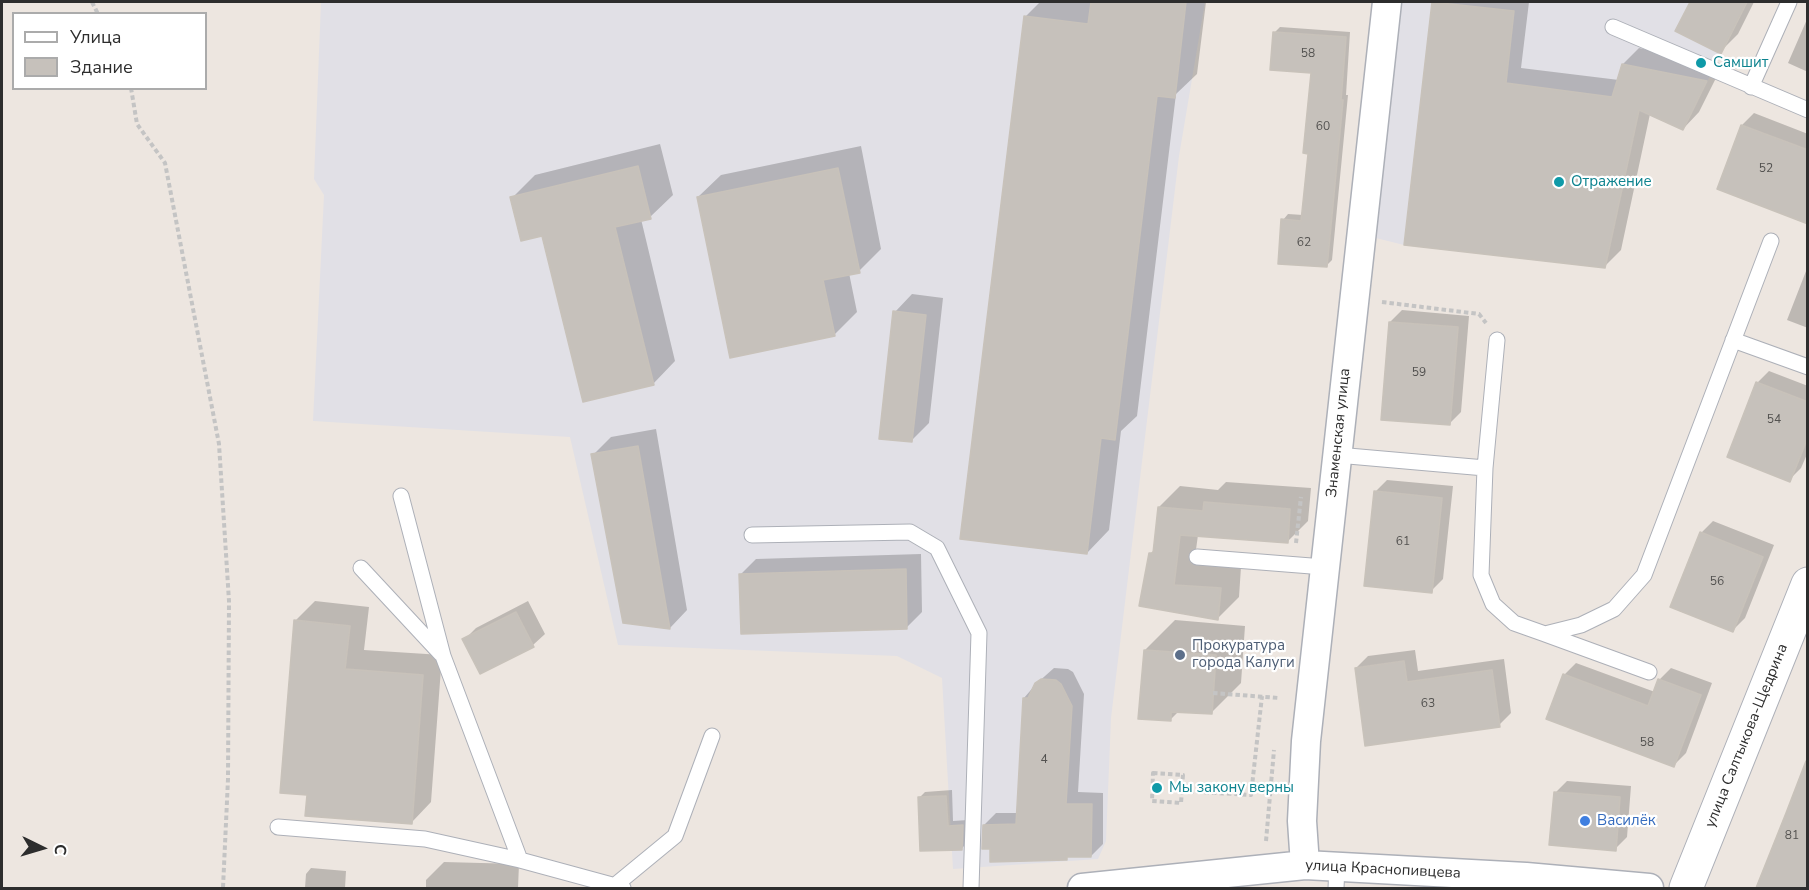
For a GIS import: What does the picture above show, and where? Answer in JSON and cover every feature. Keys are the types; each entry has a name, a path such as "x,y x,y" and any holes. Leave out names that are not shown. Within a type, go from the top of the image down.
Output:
{"main road":[{"name":"улица Салтыкова-Щедрина","path":"1686,888 1805,596"}],"street":[{"name":"Знаменская улица","path":"1305,865 1302,821 1305,752 1387,2"},
{"name":"улица Краснопивцева","path":"1097,888 1305,865 1336,878 1526,877 1649,888"}],"lane":[{"path":"1751,87 1789,2"},
{"path":"1613,27 1808,110"},
{"path":"1545,634 1581,625 1614,609 1644,575 1771,241"},
{"path":"1497,340 1485,468 1481,575 1493,604 1514,623 1649,672"},
{"path":"1733,340 1808,367"},
{"path":"1337,455 1485,468"},
{"path":"401,496 443,656 520,860"},
{"path":"752,535 910,532 937,548 979,633 972,888"},
{"path":"1197,557 1324,567"},
{"path":"361,568 443,656"},
{"path":"278,827 424,839 520,860 618,888 675,836 712,736"}],"path":[{"path":"131,90 137,124 165,163 219,444 229,600 228,779 223,888"},
{"path":"1354,298 1479,314 1497,340"},
{"path":"1213,693 1279,698"},
{"path":"1182,791 1251,795 1262,696"},
{"path":"1154,773 1183,775 1182,791 1181,803 1152,801 1154,773"}],"shaded area":[{"path":"321,2 1205,2 1179,156 1111,718 1106,841 1098,859 953,869 942,678 897,656 618,645 570,437 313,421 324,195 314,179"},
{"path":"1402,2 1747,2 1683,130 1639,111 1605,268 1404,245 1376,238"}],"building":[{"path":"1091,2 1186,2 1175,98 1157,96 1115,440 1101,438 1087,554 960,539 1024,16 1088,24"},
{"path":"1432,2 1514,11 1506,83 1612,97 1622,64 1707,81 1683,130 1639,110 1605,268 1404,245"},
{"name":"Самшит","path":"1690,2 1747,2 1721,54 1675,31"},
{"path":"1273,32 1346,37 1341,100 1343,100 1327,267 1278,264 1281,219 1301,221 1308,154 1303,153 1311,73 1270,70"},
{"path":"1741,125 1808,150 1808,224 1717,189"},
{"path":"638,166 651,219 615,227 654,385 583,402 542,236 521,241 510,197"},
{"path":"838,168 860,273 823,280 835,336 730,358 697,197"},
{"path":"893,311 926,315 912,442 879,439"},
{"path":"1389,322 1458,327 1450,425 1381,420"},
{"path":"1756,382 1808,402 1808,437 1790,482 1727,457"},
{"path":"638,446 670,629 623,623 591,454"},
{"path":"1374,491 1442,498 1432,593 1364,586"},
{"path":"1204,502 1290,509 1288,543 1180,535 1174,585 1221,588 1218,620 1139,606 1149,553 1153,553 1158,507 1203,511"},
{"path":"1700,532 1763,557 1733,632 1670,607"},
{"path":"906,569 907,629 741,634 739,574"},
{"path":"516,612 534,647 480,674 462,639"},
{"path":"294,620 350,626 345,669 423,675 412,824 305,816 307,795 280,793"},
{"path":"1144,650 1216,655 1212,714 1171,712 1171,721 1138,719"},
{"path":"1404,661 1407,682 1492,670 1500,727 1365,746 1355,668"},
{"path":"1563,674 1648,706 1658,679 1701,695 1674,767 1546,719"},
{"path":"1041,679 1056,680 1061,684 1072,706 1066,804 1092,804 1091,857 1067,857 1067,860 990,862 990,849 982,849 983,825 1016,824 1023,698 1028,698 1035,683"},
{"path":"1806,761 1808,888 1756,888 1786,813"},
{"name":"Василёк","path":"1554,792 1620,797 1616,851 1549,845"},
{"path":"946,796 948,826 963,825 962,850 920,851 918,797"}],"place":[{"name":"Самшит","path":"1701,63"},
{"name":"Отражение","path":"1559,182"},
{"name":"Прокуратура города Калуги","path":"1180,655"},
{"name":"Мы закону верны","path":"1157,788"},
{"name":"Василёк","path":"1585,821"}]}
